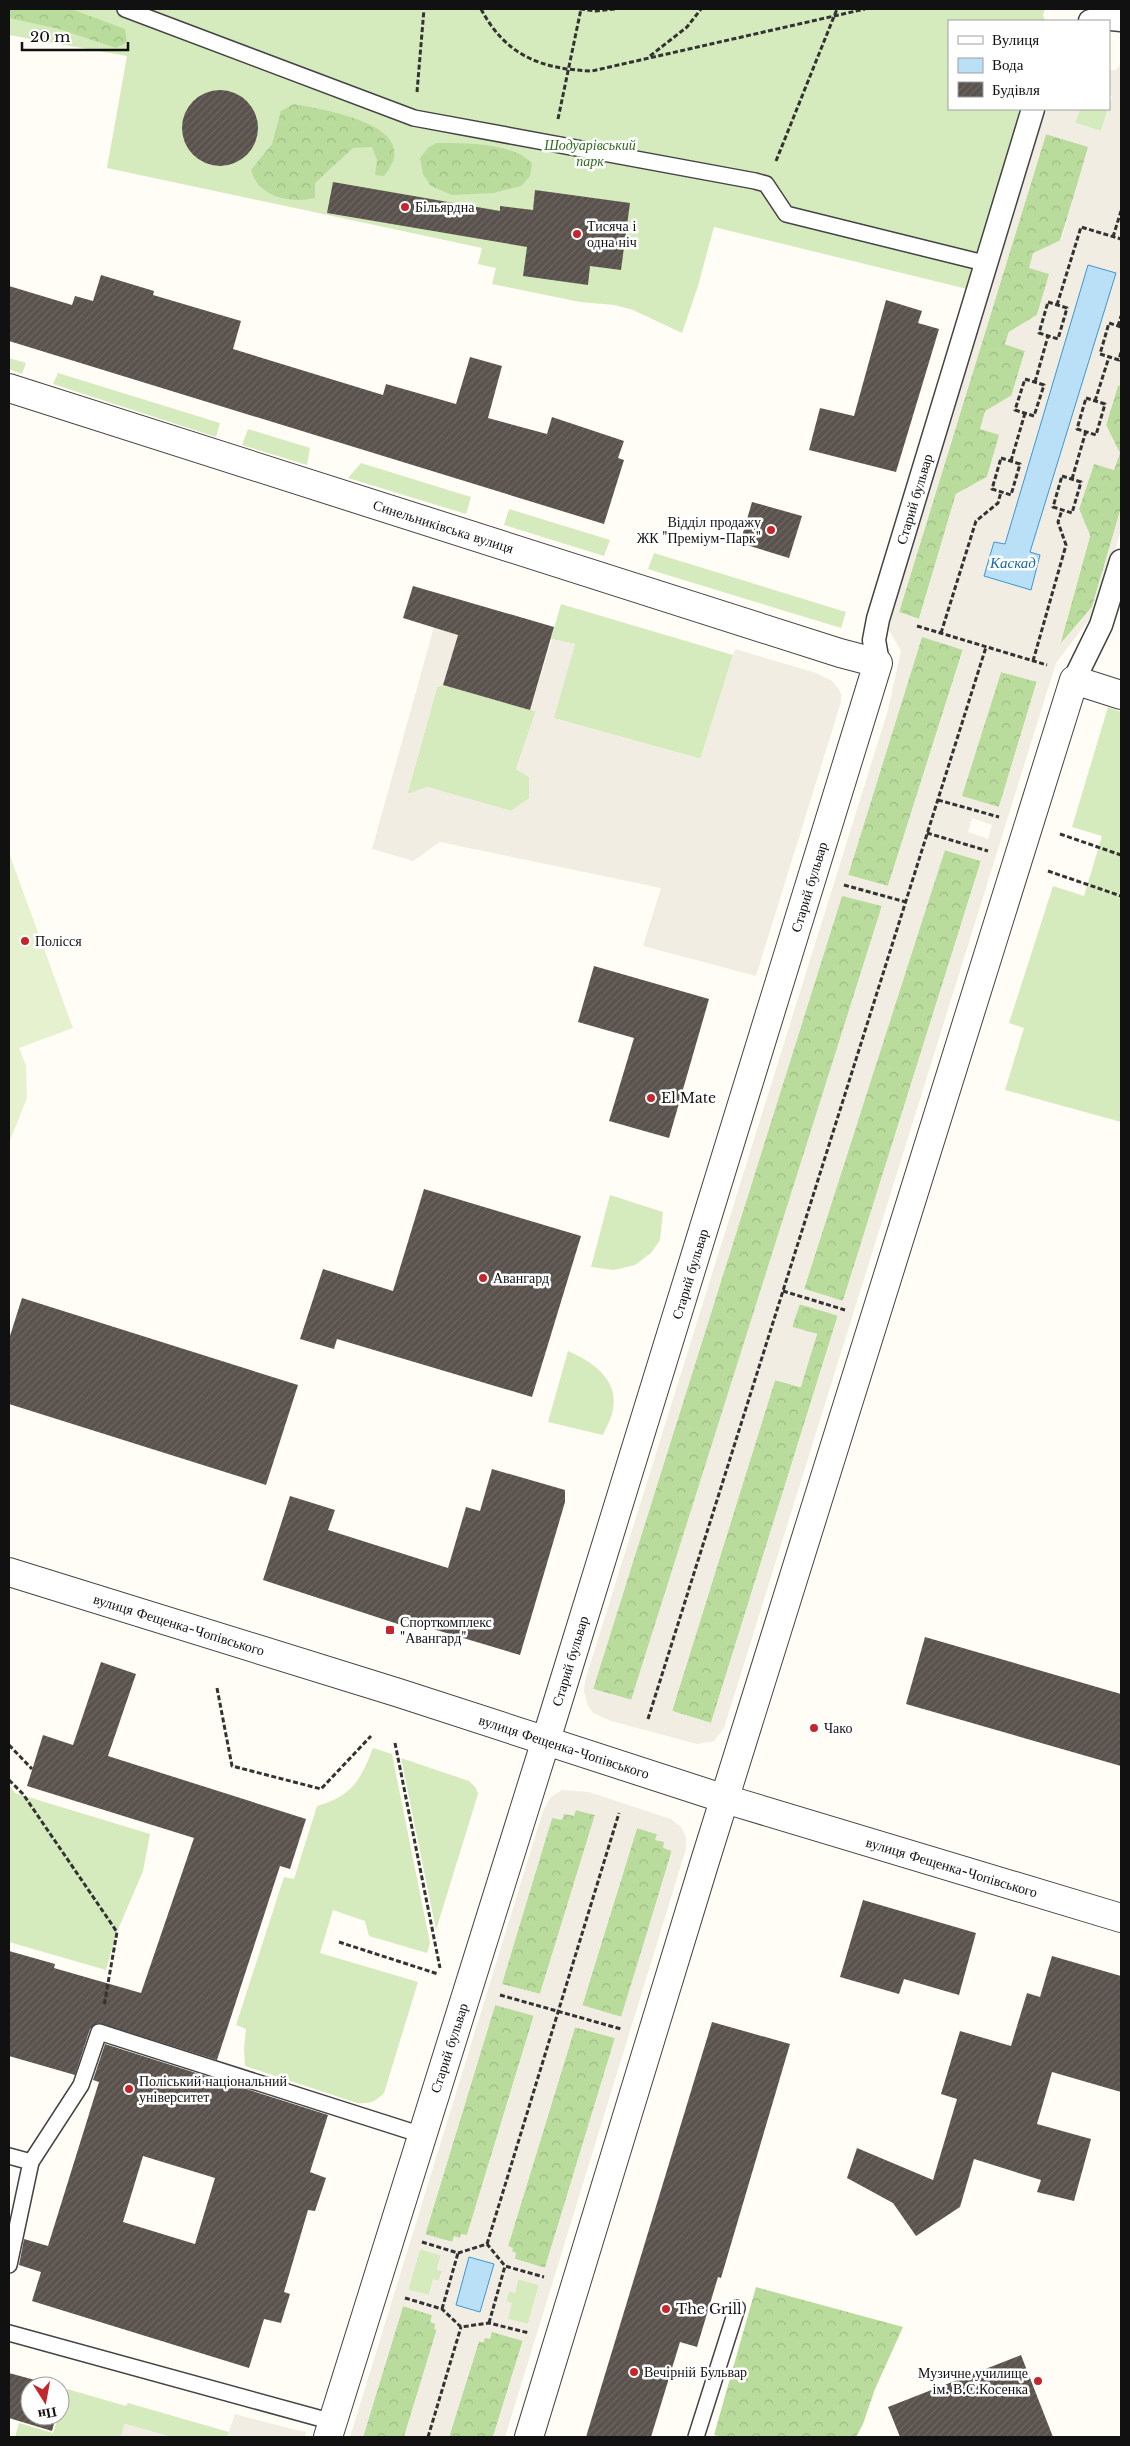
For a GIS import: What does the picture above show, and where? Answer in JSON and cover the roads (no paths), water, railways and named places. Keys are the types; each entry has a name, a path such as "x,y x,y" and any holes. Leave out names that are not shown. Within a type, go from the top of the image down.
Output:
{"street":[{"path":"1094,20 1101,18 1121,20"},
{"name":"Старий бульвар","path":"330,2430 546,1740 878,663 874,640 878,619 984,263 1033,110"},
{"name":"Синельниківська вулиця","path":"9,388 840,653 878,663"},
{"path":"529,2437 725,1799 1074,680 1102,625 1121,561"},
{"path":"1074,680 1121,695"},
{"name":"вулиця Фещенка-Чопівського","path":"9,1572 546,1740 725,1799 1121,1918"}],"lane":[{"path":"125,9 414,118 756,181 766,184 786,214 984,263"},
{"path":"9,2265 31,2162 81,2085 99,2032 422,2135"},
{"path":"9,2156 31,2162"},
{"path":"696,2437 737,2308"},
{"path":"9,2333 330,2430"}],"water":[{"name":"Каскад","path":"1088,265 1116,273 1030,552 1040,555 1031,590 984,576 994,542 1005,544"},
{"path":"469,2257 494,2264 480,2312 456,2305"}],"place":[{"name":"Більярдна","path":"405,207"},
{"name":"Тисяча і одна ніч","path":"577,234"},
{"name":"Відділ продажу ЖК \"Преміум-Парк\"","path":"771,530"},
{"name":"Полісся","path":"25,941"},
{"name":"El Mate","path":"651,1098"},
{"name":"Авангард","path":"483,1278"},
{"name":"Спорткомплекс \"Авангард\"","path":"390,1630"},
{"name":"Чако","path":"814,1728"},
{"name":"Поліський національний університет","path":"129,2089"},
{"name":"The Grill","path":"666,2309"},
{"name":"Вечірній Бульвар","path":"634,2372"},
{"name":"Музичне училище ім. В.С.Косенка","path":"1038,2381"}],"park label":[{"name":"Шодуарівський парк","path":"590,154"}]}
